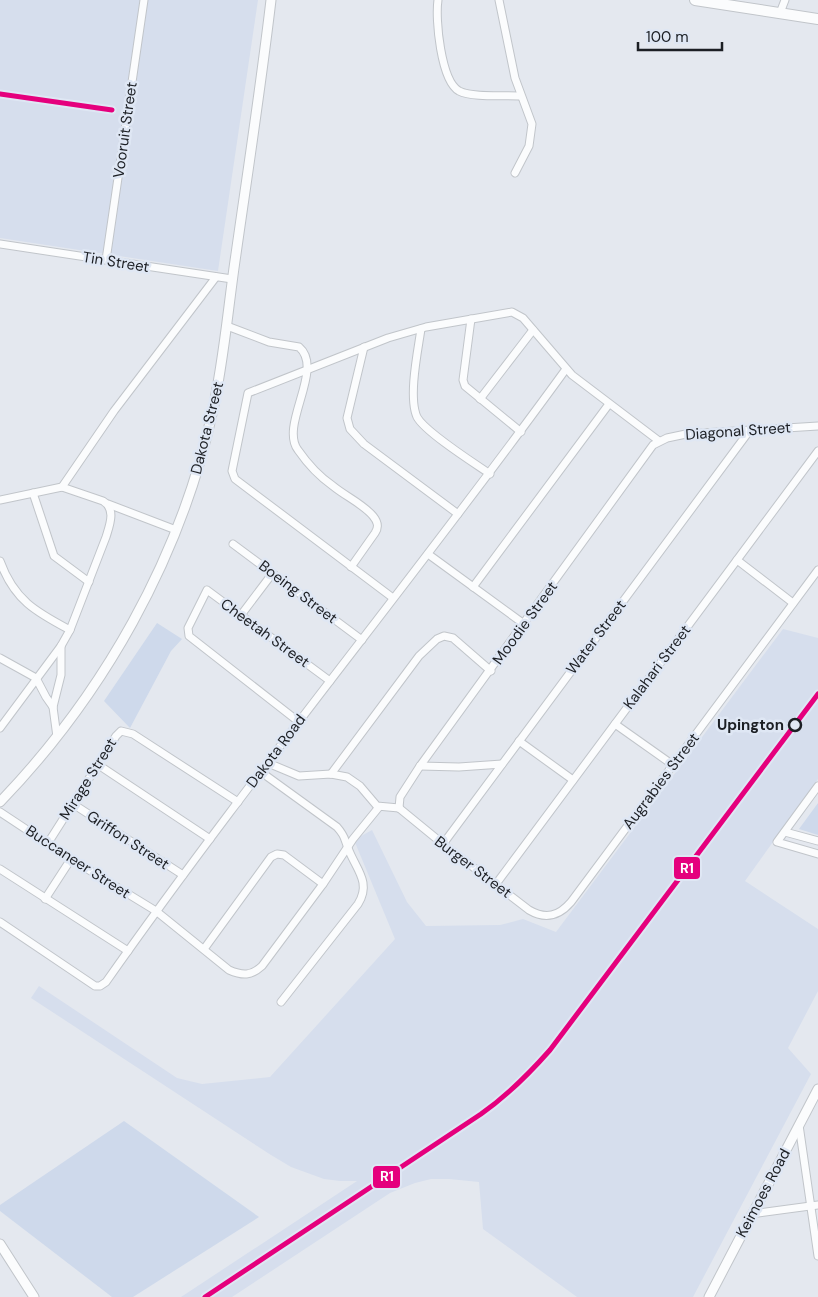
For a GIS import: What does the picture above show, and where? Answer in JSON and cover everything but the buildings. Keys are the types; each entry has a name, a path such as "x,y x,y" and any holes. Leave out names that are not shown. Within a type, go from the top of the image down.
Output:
{"main road":[{"path":"695,0 818,19"}],"street":[{"name":"Vooruit Street","path":"106,260 144,0"},
{"name":"Dakota Street","path":"0,802 57,737 131,626 159,572 196,475 206,441 218,384 271,0"},
{"path":"438,0 438,25 442,55 445,68 454,87 464,93 520,96"},
{"path":"499,0 515,78 520,96 529,115 532,132 529,146 515,173"},
{"path":"780,13 785,0"},
{"name":"Tin Street","path":"0,244 232,280"},
{"path":"62,487 114,411 216,277"},
{"path":"393,598 238,482 233,476 232,472 248,393 388,338 421,328 512,312 523,318 566,370 659,441"},
{"path":"471,319 463,380 466,386 480,399 521,432"},
{"path":"227,326 268,342 299,347 305,355 307,369 293,435 296,447 326,481 368,511 377,523 378,529 351,567"},
{"path":"421,328 415,371 414,398 417,416 434,434 490,474"},
{"path":"480,399 533,330"},
{"path":"364,347 348,415 347,422 350,429 364,444 458,514"},
{"name":"Dakota Road","path":"0,922 95,986 100,986 106,982 210,839 490,474 566,370"},
{"path":"473,587 609,404"},
{"name":"Diagonal Street","path":"659,441 672,436 686,434 818,426"},
{"name":"Water Street","path":"443,844 750,430"},
{"name":"Moodie Street","path":"399,808 400,796 420,766 491,671 644,456 659,441"},
{"name":"Kalahari Street","path":"496,884 818,451"},
{"path":"0,500 62,487 176,530"},
{"path":"33,493 54,556 89,582"},
{"path":"1,724 62,646 70,630 110,523 111,513 108,504"},
{"name":"Boeing Street","path":"233,544 362,640"},
{"path":"428,554 524,624"},
{"path":"737,560 793,602"},
{"path":"0,561 8,579 25,602 39,614 70,630"},
{"name":"Augrabies Street","path":"552,916 563,911 571,902 818,570"},
{"path":"241,615 272,574"},
{"name":"Cheetah Street","path":"298,722 189,636 188,628 207,590 330,681"},
{"path":"331,774 419,656 437,638 444,636 454,638 491,671"},
{"path":"57,737 54,707 61,675 62,646"},
{"path":"0,658 36,678 46,698 54,707"},
{"path":"615,724 673,765"},
{"name":"Mirage Street","path":"48,844 118,732 126,731 238,802"},
{"path":"519,741 573,780"},
{"path":"268,763 299,776 331,774 347,777 360,786 379,807 399,808"},
{"path":"98,764 210,839"},
{"path":"420,766 459,767 502,764"},
{"path":"261,772 337,827 346,839 347,847 361,876 364,890 361,898 337,931 281,1002"},
{"path":"818,786 777,842 818,854"},
{"name":"Griffon Street","path":"73,804 183,875"},
{"name":"Buccaneer Street","path":"0,812 71,859 156,911 230,970 240,975 254,973 262,966 347,847 379,807"},
{"name":"Burger Street","path":"399,808 532,912 543,916 552,916"},
{"path":"785,832 818,841"},
{"path":"204,949 271,857 277,854 284,855 322,884"},
{"path":"45,899 71,859"},
{"path":"0,869 128,951"},
{"name":"Keimoes Road","path":"709,1297 818,1089"},
{"path":"799,1125 814,1205 818,1256"},
{"path":"751,1214 814,1205"},
{"path":"0,1244 34,1297"}],"shaded area":[{"path":"0,0 258,0 218,271 0,238"},
{"path":"157,623 182,639 171,651 130,728 104,701"},
{"path":"783,629 818,638 818,779 745,881 818,929 818,991 788,1048 811,1074 693,1297 577,1297 483,1229 479,1182 431,1179 390,1193 232,1297 181,1297 357,1181 324,1179 291,1167 271,1155 31,998 39,986 177,1078 202,1084 270,1077 395,939 354,840 372,830 407,902 426,926 500,925 523,919 556,932"},
{"path":"818,803 818,835 799,829"},
{"path":"124,1121 259,1217 133,1297 112,1297 0,1211 0,1205"}],"transit line":[{"name":"R1","path":"0,94 112,110"},
{"name":"R1","path":"205,1297 481,1114 500,1100 526,1076 550,1050 818,694"}],"place":[{"name":"Upington","path":"795,725"}]}
